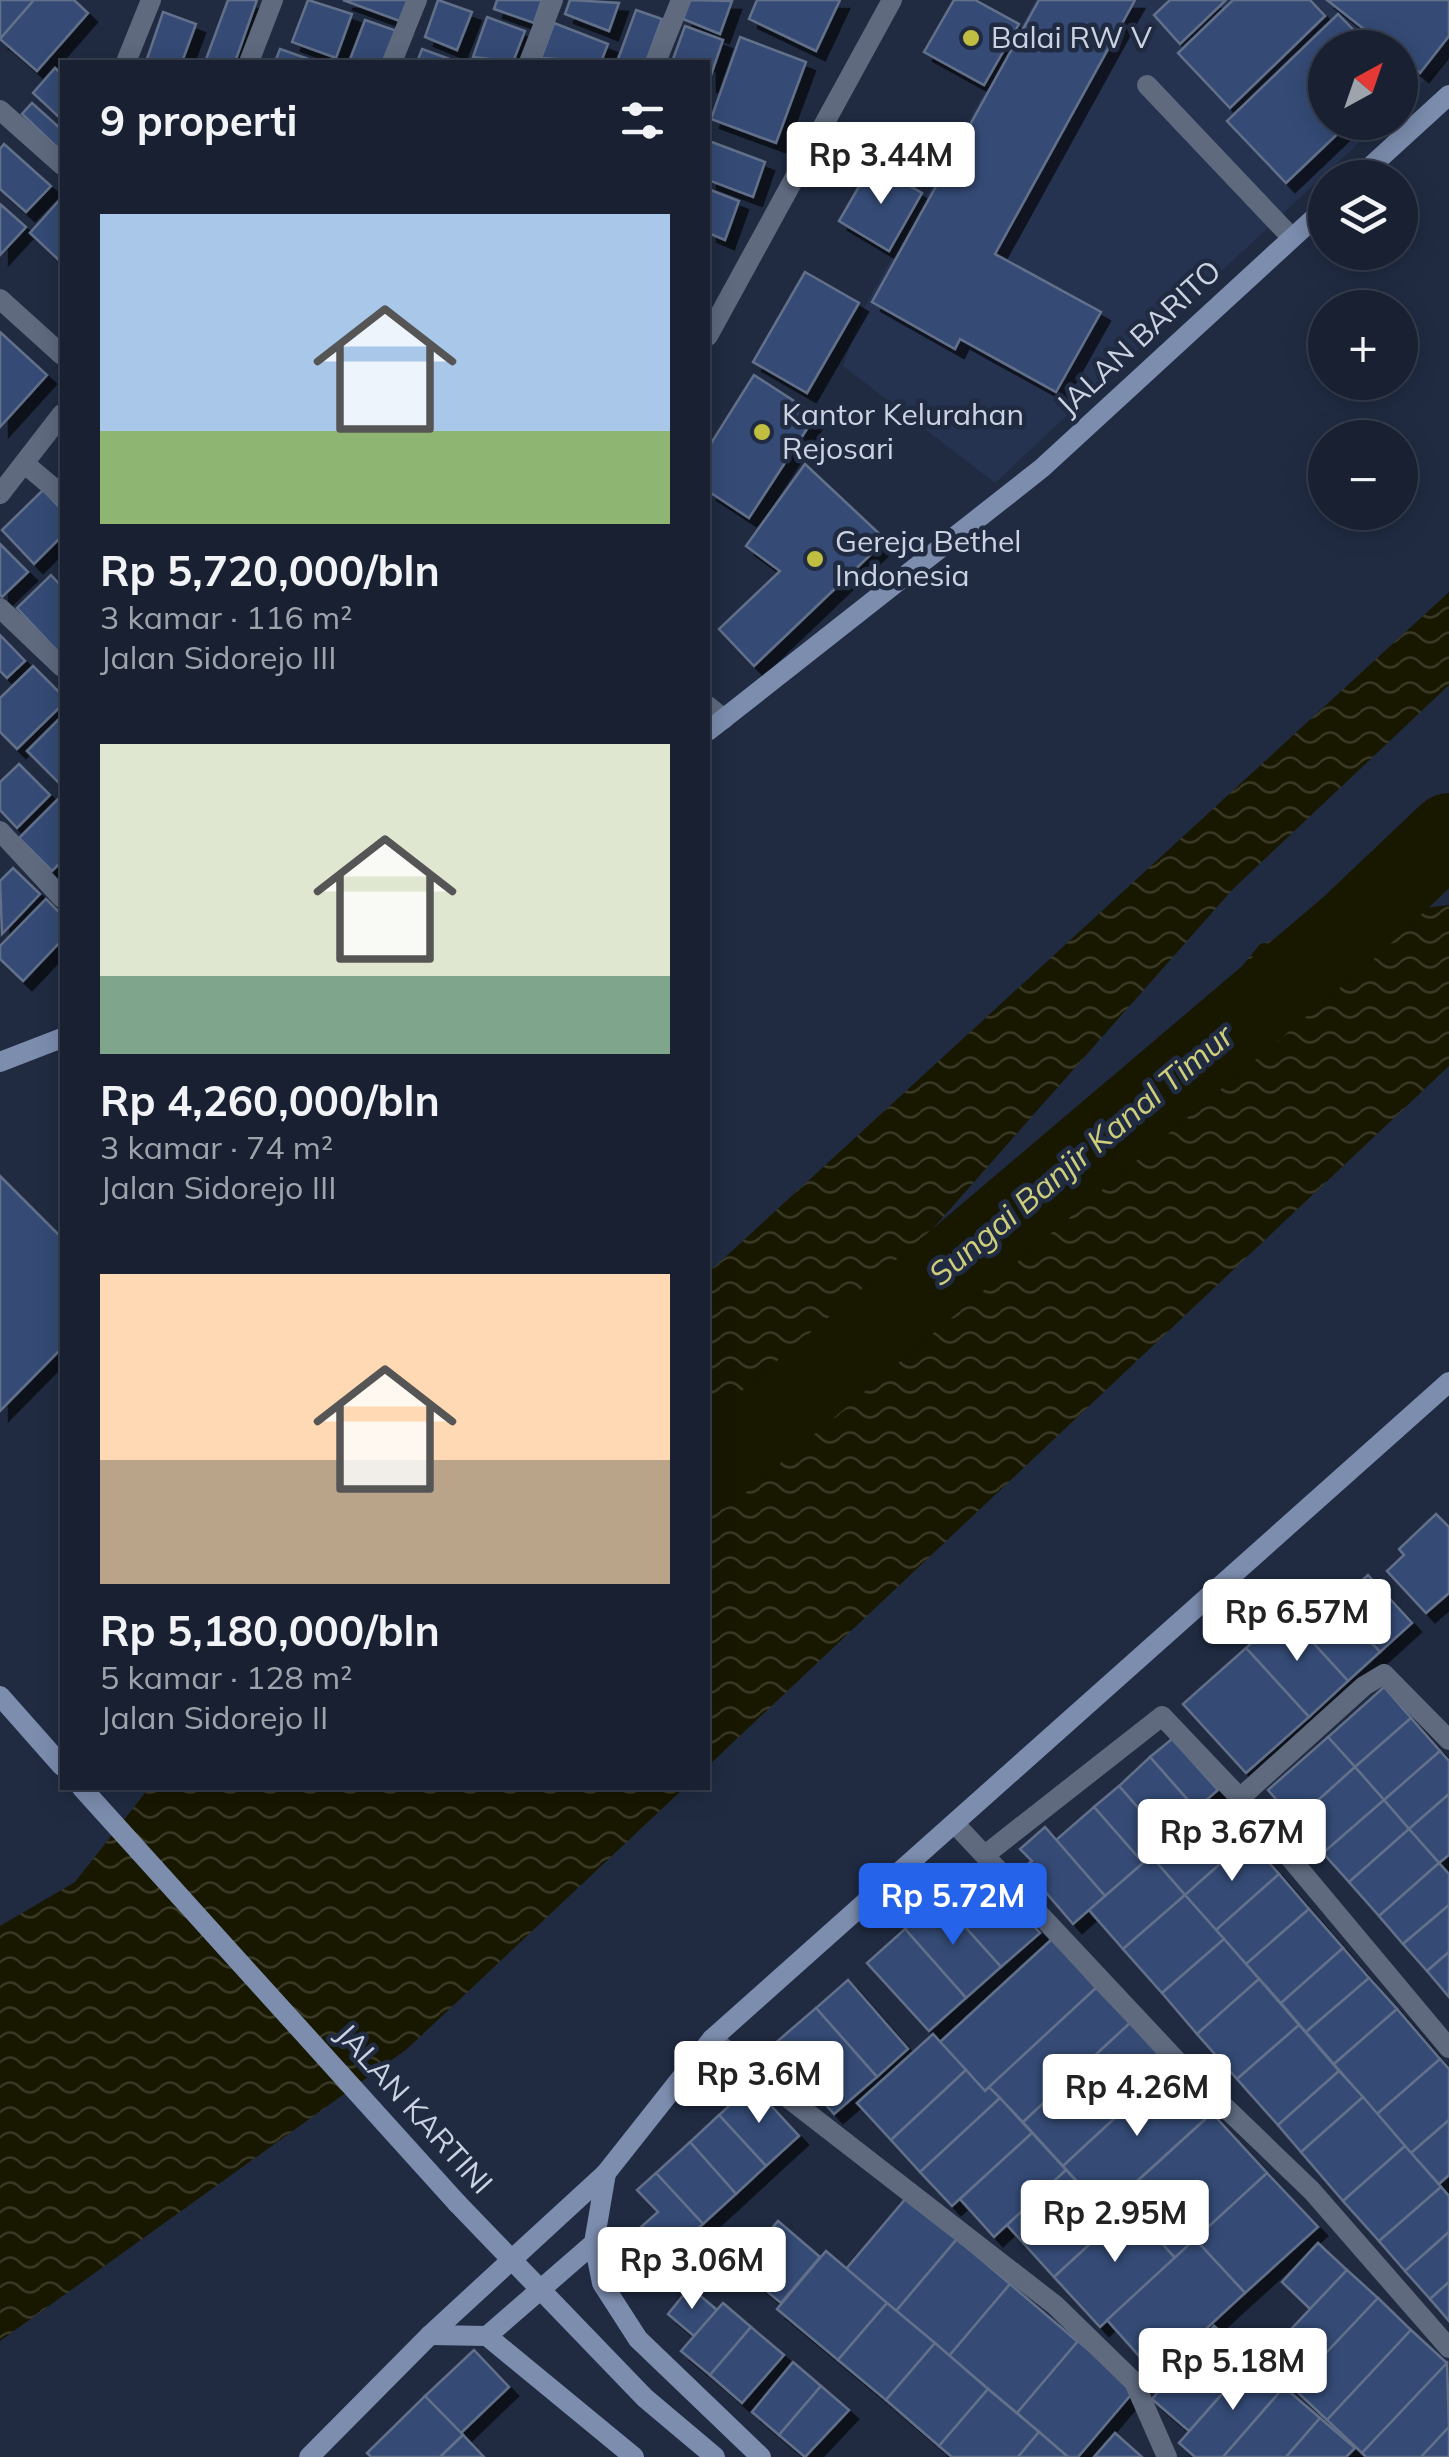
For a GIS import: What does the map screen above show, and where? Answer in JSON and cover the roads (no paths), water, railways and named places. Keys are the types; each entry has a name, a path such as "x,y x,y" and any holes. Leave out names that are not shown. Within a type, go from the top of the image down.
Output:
{"street":[{"path":"127,60 150,0"},
{"path":"250,60 273,0"},
{"path":"393,60 417,0"},
{"path":"531,60 553,0"},
{"path":"657,60 681,0"},
{"path":"710,332 892,0"},
{"path":"1147,85 1292,238"},
{"path":"1378,160 1449,95"},
{"path":"0,110 60,164"},
{"name":"JALAN BARITO","path":"713,719 1042,468 1308,223"},
{"path":"0,299 60,352"},
{"path":"0,494 60,417"},
{"path":"24,464 60,493"},
{"path":"0,608 60,665"},
{"path":"0,832 60,896"},
{"path":"0,1062 60,1039"},
{"path":"308,2457 430,2334 606,2173 712,2039 1449,1382"},
{"path":"1240,1798 1364,1686 1384,1674 1449,1740"},
{"path":"0,1696 60,1764"},
{"path":"985,1855 1150,1721 1162,1716 1172,1722 1240,1798 1449,2048"},
{"name":"JALAN KARTINI","path":"84,1790 457,2203 645,2398 715,2457"},
{"path":"956,1825 1178,2062 1312,2191 1449,2348"},
{"path":"712,2039 1055,2305 1134,2382 1167,2457"},
{"path":"606,2173 594,2243 602,2283 638,2338 760,2457"},
{"path":"488,2336 594,2243"},
{"path":"430,2334 488,2336 634,2457"}],"water":[{"path":"1449,592 1449,685 1232,890 846,1327 908,1321 971,1230 1028,1181 1111,1153 1141,1124 1212,1004 1260,944 1384,913 1449,905 1449,1066 710,1764 710,1271"},
{"path":"147,1790 682,1790 407,2049 0,2341 0,1926 75,1882"}],"waterway":[{"name":"Sungai Banjir Kanal Timur","path":"710,1470 1350,927 1449,833"}],"place":[{"name":"Balai RW V","path":"971,38"},
{"name":"Kantor Kelurahan Rejosari","path":"762,432"},
{"name":"Gereja Bethel Indonesia","path":"815,559"}]}
